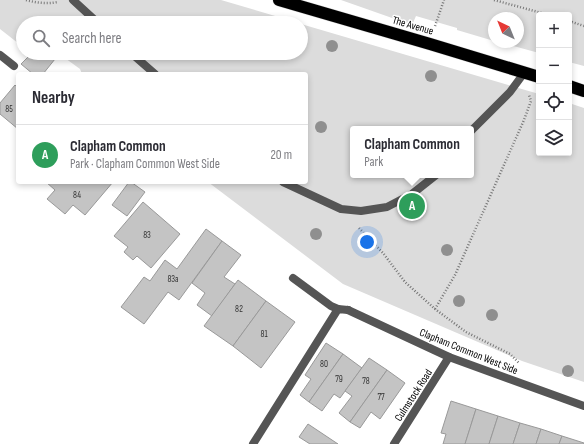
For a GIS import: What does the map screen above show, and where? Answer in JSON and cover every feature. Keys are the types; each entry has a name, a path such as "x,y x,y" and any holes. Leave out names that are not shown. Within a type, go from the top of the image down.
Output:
{"highway":[{"name":"The Avenue","path":"279,0 536,77"},
{"path":"572,87 584,91"}],"street":[{"path":"73,0 90,16"},
{"path":"0,55 14,66"},
{"path":"139,60 153,72"},
{"path":"474,128 510,92 524,73"},
{"path":"287,184 341,209 361,211 387,207 412,194 432,178"},
{"path":"253,444 338,309 331,306 293,278"},
{"name":"Clapham Common West Side","path":"338,309 348,310 449,357 584,406"},
{"name":"Culmstock Road","path":"394,444 449,357"}],"path":[{"path":"26,0 35,3 50,4 73,0"},
{"path":"436,26 444,0"},
{"path":"494,0 538,12"},
{"path":"572,22 584,26"},
{"path":"435,309 455,275 524,120 531,101 524,73"},
{"path":"341,209 383,253 405,282 435,309 466,332 510,354 519,363"}],"shaded area":[{"path":"0,0 221,0 275,16 16,16 16,42 0,29"},
{"path":"341,0 584,0 584,66 572,63 572,12 536,12 536,52 521,48 524,48 524,12 488,12 488,39 416,16 412,25"},
{"path":"308,26 536,93 536,156 572,156 572,104 584,108 584,382 522,361 343,284 211,184 308,184 308,72 81,72 80,69 68,60 308,60"}],"building":[{"path":"25,60 54,60 45,72 31,72 21,64"},
{"path":"15,85 16,127 0,114 0,103"},
{"path":"48,184 111,184 85,215 73,205 65,214 47,199 55,190"},
{"path":"128,184 134,184 145,192 127,216 112,205"},
{"path":"143,202 180,234 151,268 137,256 133,260 124,252 128,247 114,236"},
{"path":"206,229 222,241 179,300 168,292 144,324 121,307 144,277 150,281 165,260 177,269"},
{"path":"222,241 241,255 224,277 235,284 212,316 197,305 205,293 192,283"},
{"path":"238,280 266,301 233,346 204,326"},
{"path":"266,301 295,322 261,368 233,346"},
{"path":"326,343 343,354 309,402 300,395 311,379 305,375"},
{"path":"343,354 362,368 340,398 334,394 322,411 309,402"},
{"path":"369,358 387,370 350,422 339,413 352,396 345,391"},
{"path":"387,370 405,383 380,419 371,412 360,428 350,422"},
{"path":"451,401 476,409 465,444 443,444 446,434 441,433"},
{"path":"476,409 498,416 489,444 465,444"},
{"path":"498,416 520,423 513,444 489,444"},
{"path":"520,423 541,429 536,444 513,444"},
{"path":"308,424 338,444 310,444 299,437"},
{"path":"541,429 562,436 559,444 536,444"},
{"path":"562,436 584,443 584,444 559,444"}],"place":[{"name":"Clapham Common","path":"412,206"}]}
